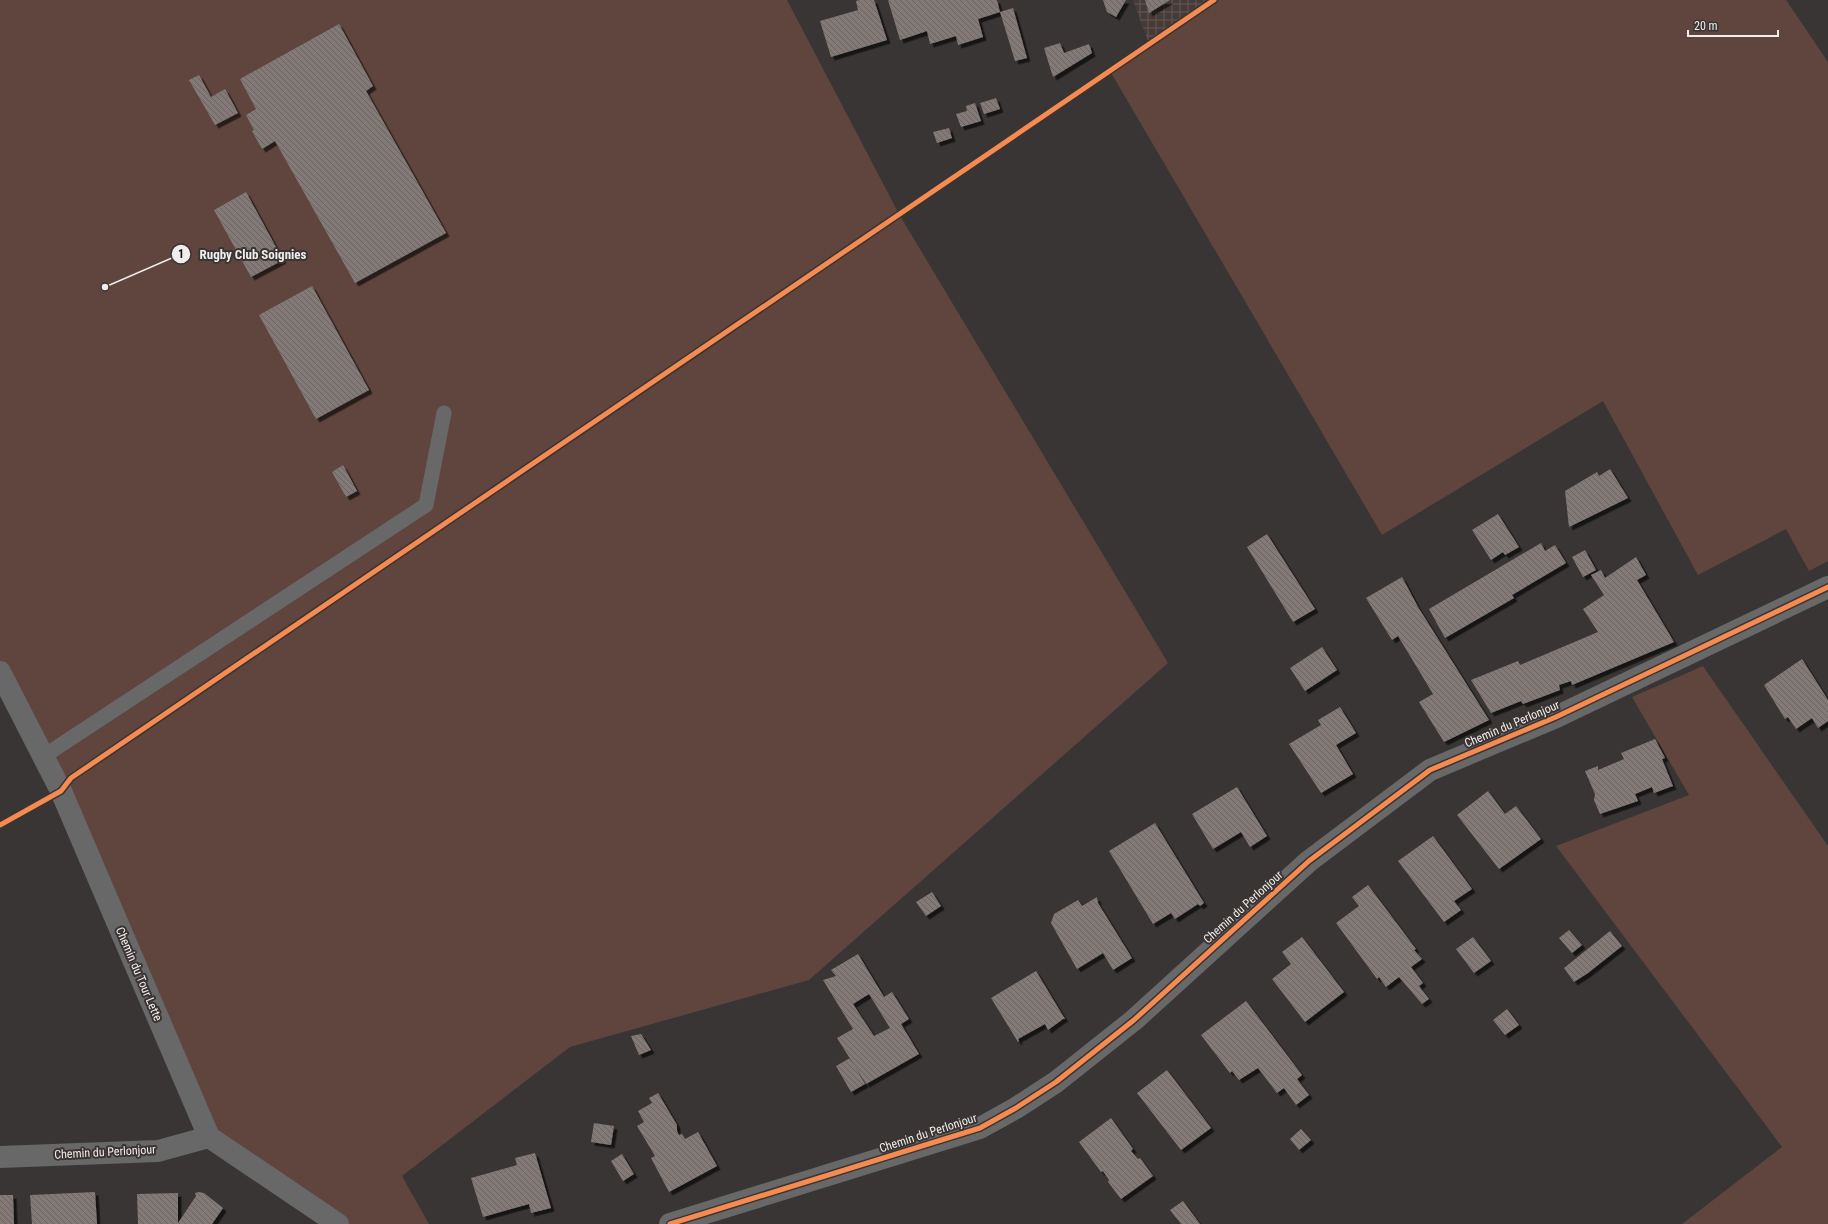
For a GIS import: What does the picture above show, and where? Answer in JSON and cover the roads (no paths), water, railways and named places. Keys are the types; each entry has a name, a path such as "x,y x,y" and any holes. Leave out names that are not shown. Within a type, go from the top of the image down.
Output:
{"street":[{"name":"Chemin du Perlonjour","path":"670,1224 980,1128 1016,1108 1056,1082 1134,1020 1309,861 1430,770 1556,717 1828,587"},
{"name":"Chemin du Tour Lette","path":"0,672 61,791 209,1137"},
{"name":"Chemin du Perlonjour","path":"0,1158 158,1151 209,1137"},
{"path":"209,1137 338,1224"}],"lane":[{"path":"44,756 426,505 444,412"}],"place":[{"name":"Rugby Club Soignies","path":"105,287"}]}
